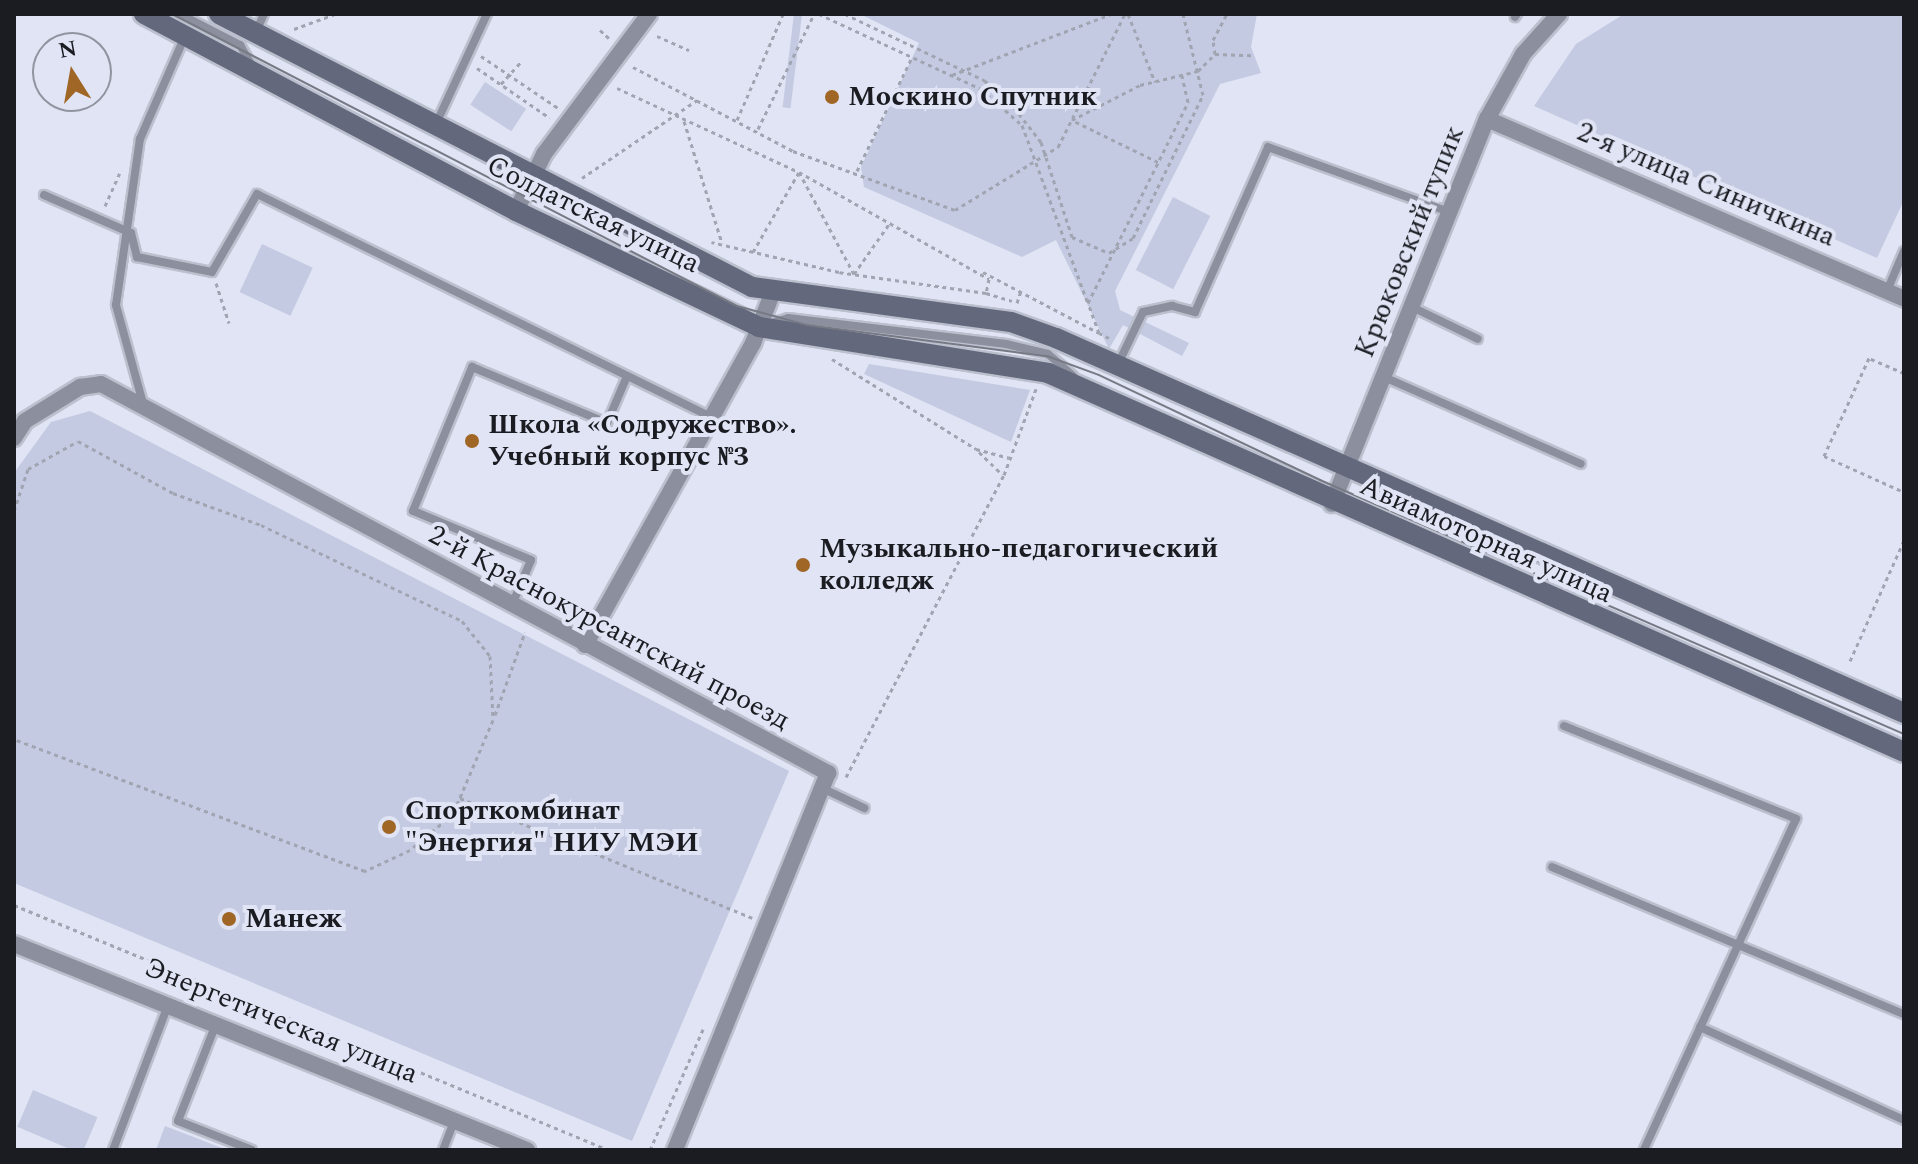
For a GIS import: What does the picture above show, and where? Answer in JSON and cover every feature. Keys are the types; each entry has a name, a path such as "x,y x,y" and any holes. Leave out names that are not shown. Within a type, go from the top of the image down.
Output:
{"main road":[{"name":"Солдатская улица","path":"144,14 516,211 759,327 1043,377"},
{"name":"Солдатская улица","path":"219,14 260,24 434,128 531,179 772,294 1011,322 1056,338"},
{"name":"Авиамоторная улица","path":"1056,338 1119,362 1347,467 1904,713"},
{"name":"Авиамоторная улица","path":"1043,377 1093,394 1332,504 1904,752"}],"street":[{"path":"516,211 531,179 649,14"},
{"name":"Крюковский тупик","path":"1332,504 1487,119 1523,54 1559,14"},
{"name":"2-я улица Синичкина","path":"1487,119 1904,299"},
{"path":"585,645 707,415 759,327 772,294"},
{"name":"2-й Краснокурсантский проезд","path":"14,438 25,421 80,387 101,384 511,608 828,773 822,788"},
{"path":"675,1150 822,788"},
{"name":"Энергетическая улица","path":"14,944 218,1020 527,1150"}],"lane":[{"path":"180,14 240,45 256,73"},
{"path":"434,128 486,17 473,14"},
{"path":"144,408 116,305 131,233 140,139 185,36"},
{"path":"1119,362 1143,312 1172,306 1195,312 1268,147 1450,212"},
{"path":"131,233 137,257 212,272 257,194 707,415"},
{"path":"44,195 131,233"},
{"path":"1886,292 1904,251"},
{"path":"1412,307 1478,339"},
{"path":"759,327 788,318 1006,344 1048,354 1093,394"},
{"path":"511,608 531,560 413,511 472,367 607,423 627,376"},
{"path":"1384,377 1581,464"},
{"path":"1564,726 1796,819 1644,1150"},
{"path":"822,788 864,808"},
{"path":"1552,867 1741,942 1904,1014"},
{"path":"113,1150 169,1001"},
{"path":"218,1020 178,1121 252,1150"},
{"path":"1700,1027 1904,1120"},
{"path":"443,1150 455,1120"}],"path":[{"path":"287,31 335,14"},
{"path":"737,120 783,14"},
{"path":"757,131 817,14 952,75 1005,109 1039,159 1088,303"},
{"path":"845,14 963,70 1009,101 1046,155 1072,237 1094,253 1122,247 1200,104 1198,71 1183,14"},
{"path":"952,75 1111,14"},
{"path":"1127,14 1155,82"},
{"path":"633,67 846,174 857,171 931,207 955,210 1046,155 1072,120 1127,14"},
{"path":"1215,54 1213,40 1227,14"},
{"path":"600,30 610,39"},
{"path":"657,36 689,50"},
{"path":"472,50 558,108"},
{"path":"1072,120 1155,82 1198,71 1215,54 1251,55"},
{"path":"857,171 912,57"},
{"path":"467,61 550,118"},
{"path":"501,84 521,62"},
{"path":"487,75 494,65"},
{"path":"517,95 523,85"},
{"path":"617,88 799,172 983,272 1022,288 1099,333"},
{"path":"532,104 538,95"},
{"path":"592,189 578,183 585,174 697,100"},
{"path":"1072,120 1158,162"},
{"path":"684,121 723,245"},
{"path":"100,220 122,166"},
{"path":"753,252 799,172"},
{"path":"799,172 854,274"},
{"path":"854,274 890,223"},
{"path":"698,237 854,274 986,293 1017,303"},
{"path":"212,272 229,323"},
{"path":"983,272 986,293"},
{"path":"1014,314 1022,288"},
{"path":"822,353 976,449 1004,475"},
{"path":"1904,373 1869,358 1824,456 1904,492"},
{"path":"858,759 1004,475 1043,377"},
{"path":"14,511 28,469 78,441 173,493 261,525 462,621 490,656 493,720"},
{"path":"976,449 1010,458"},
{"path":"1850,661 1904,540"},
{"path":"14,739 365,871 410,850 453,814 493,720 527,625 537,629"},
{"path":"460,798 752,918"},
{"path":"14,905 609,1150"},
{"path":"745,933 757,905"},
{"path":"650,1150 707,1020"}],"shaded area":[{"path":"794,14 802,15 790,108 783,107"},
{"path":"860,14 1257,14 1251,47 1261,73 1220,84 1115,291 1120,310 1189,343 1182,356 1123,325 1109,349 1056,240 1022,257 864,187 861,167 919,43"},
{"path":"1624,14 1904,14 1904,200 1877,258 1534,106 1576,44"},
{"path":"485,82 526,109 511,131 470,105"},
{"path":"1173,197 1210,216 1173,289 1136,270"},
{"path":"262,244 313,268 290,316 240,292"},
{"path":"869,364 1030,390 1011,442 864,374"},
{"name":"Спорткомбинат \"Энергия\" НИУ МЭИ","path":"90,411 789,771 632,1141 14,883 14,473 51,422"},
{"path":"33,1090 97,1117 84,1150 72,1150 17,1127"},
{"path":"165,1126 227,1150 156,1150"}],"tram line":[{"path":"172,14 737,306 807,325 1047,356 1099,375 1320,480 1904,734"}],"place":[{"name":"Москино Спутник","path":"832,97"},
{"name":"Школа «Содружество». Учебный корпус №3","path":"472,441"},
{"name":"Музыкально-педагогический колледж","path":"803,565"},
{"name":"Спорткомбинат \"Энергия\" НИУ МЭИ","path":"389,827"},
{"name":"Манеж","path":"229,919"}]}
